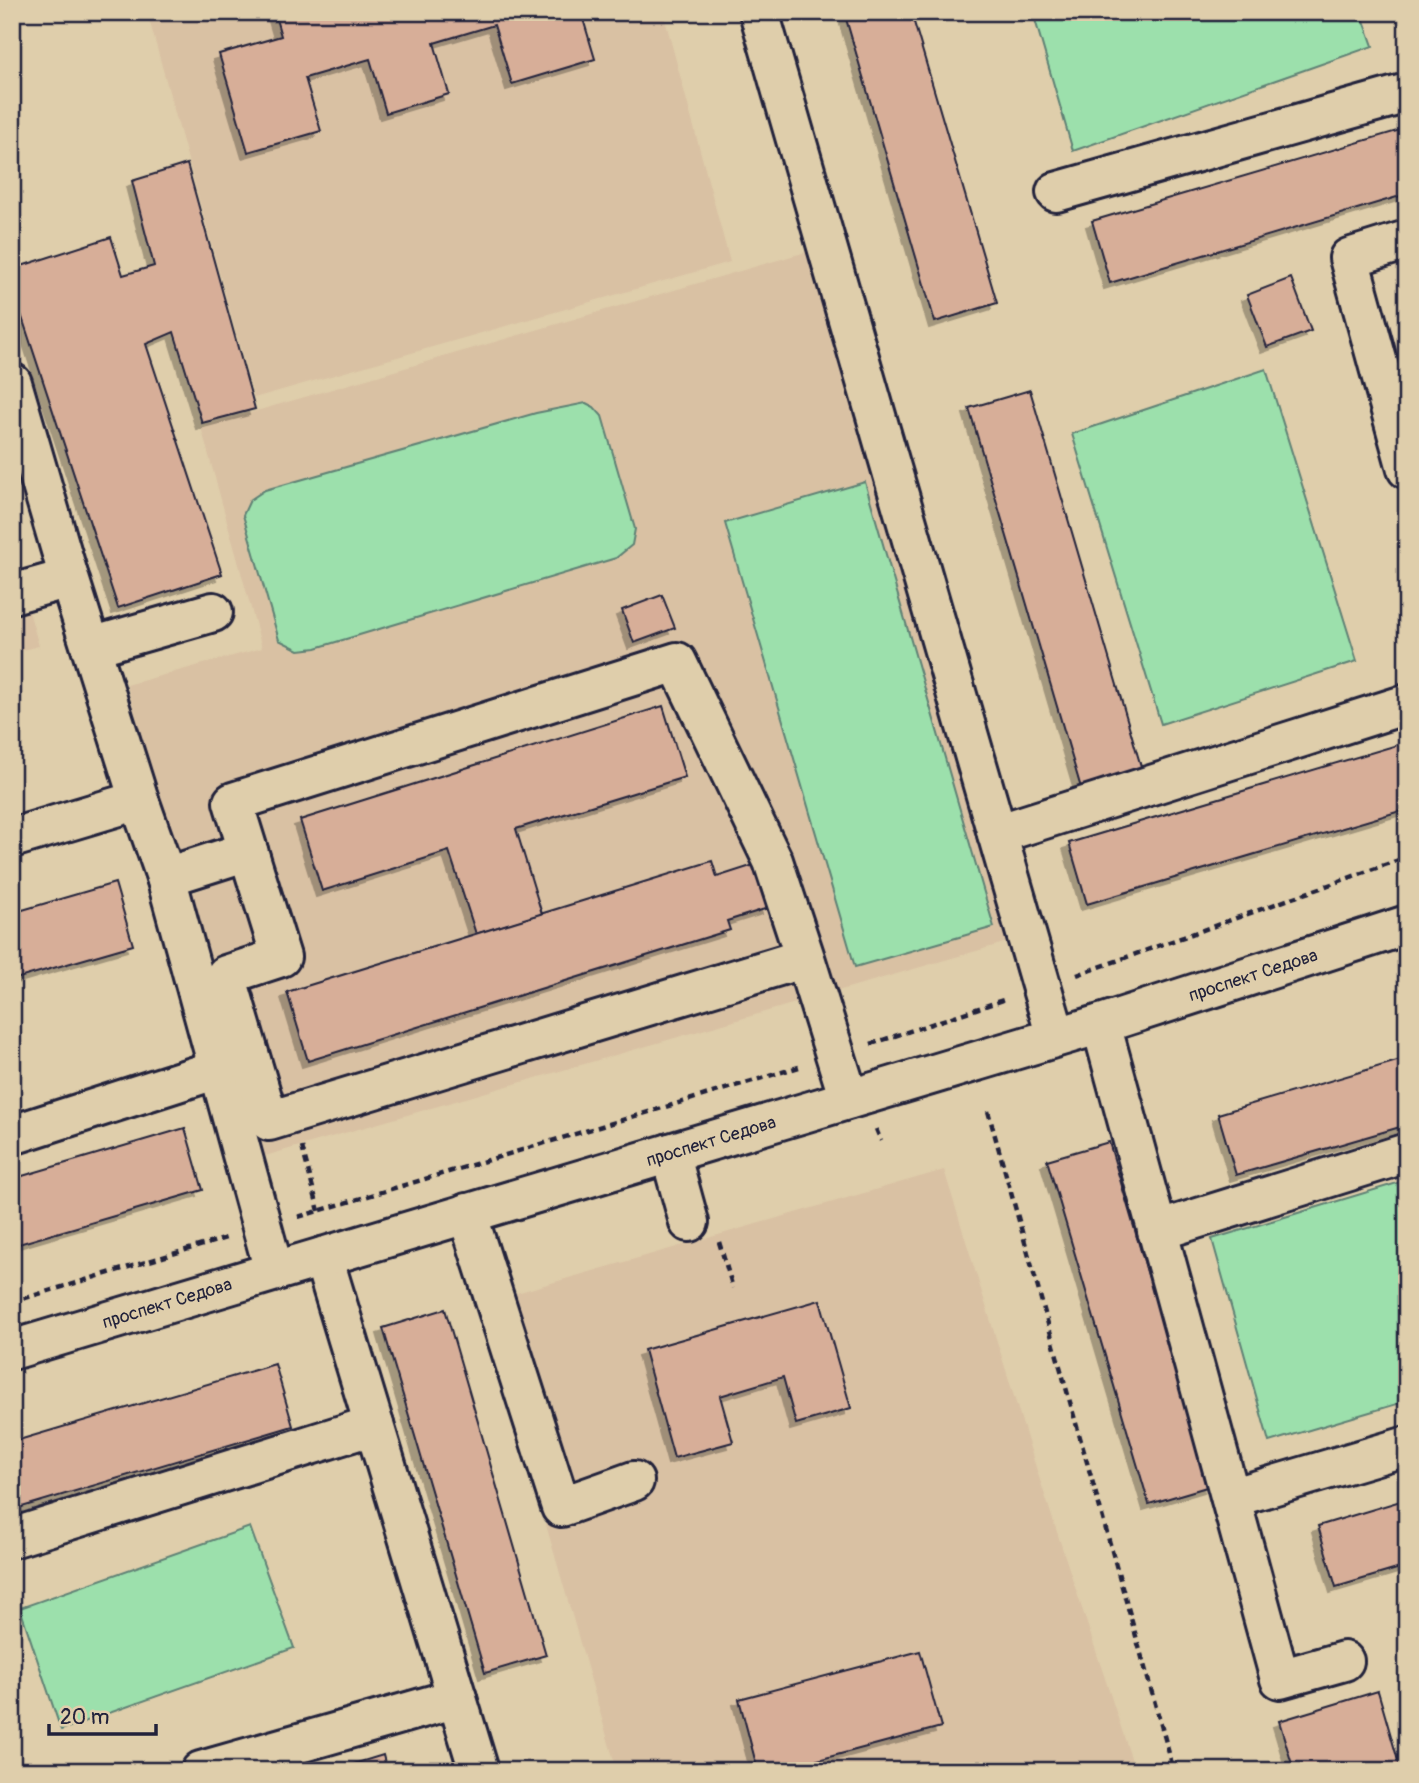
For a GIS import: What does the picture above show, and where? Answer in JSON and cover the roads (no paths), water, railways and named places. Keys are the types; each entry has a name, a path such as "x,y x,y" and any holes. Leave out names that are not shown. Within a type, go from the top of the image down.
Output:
{"street":[{"path":"759,12 1056,1037"},
{"path":"1056,192 1407,93"},
{"path":"1407,240 1349,258 1407,469"},
{"path":"12,383 69,578 166,877 274,1270"},
{"path":"12,593 69,578"},
{"path":"91,647 213,612"},
{"path":"806,958 269,1121 226,975 281,957 233,802 677,662 773,862 806,958 849,1099"},
{"path":"997,834 1407,704"},
{"path":"12,838 139,800"},
{"path":"166,877 248,851"},
{"name":"проспект Седова","path":"12,1350 1101,1024 1407,925"},
{"path":"1101,1024 1280,1679 1344,1661"},
{"path":"12,1135 218,1069"},
{"path":"670,1153 689,1222"},
{"path":"1157,1231 1407,1153"},
{"path":"467,1213 561,1507 634,1481"},
{"path":"323,1257 479,1771"},
{"path":"12,1538 374,1425"},
{"path":"1231,1498 1407,1446"},
{"path":"201,1771 457,1698"}]}
